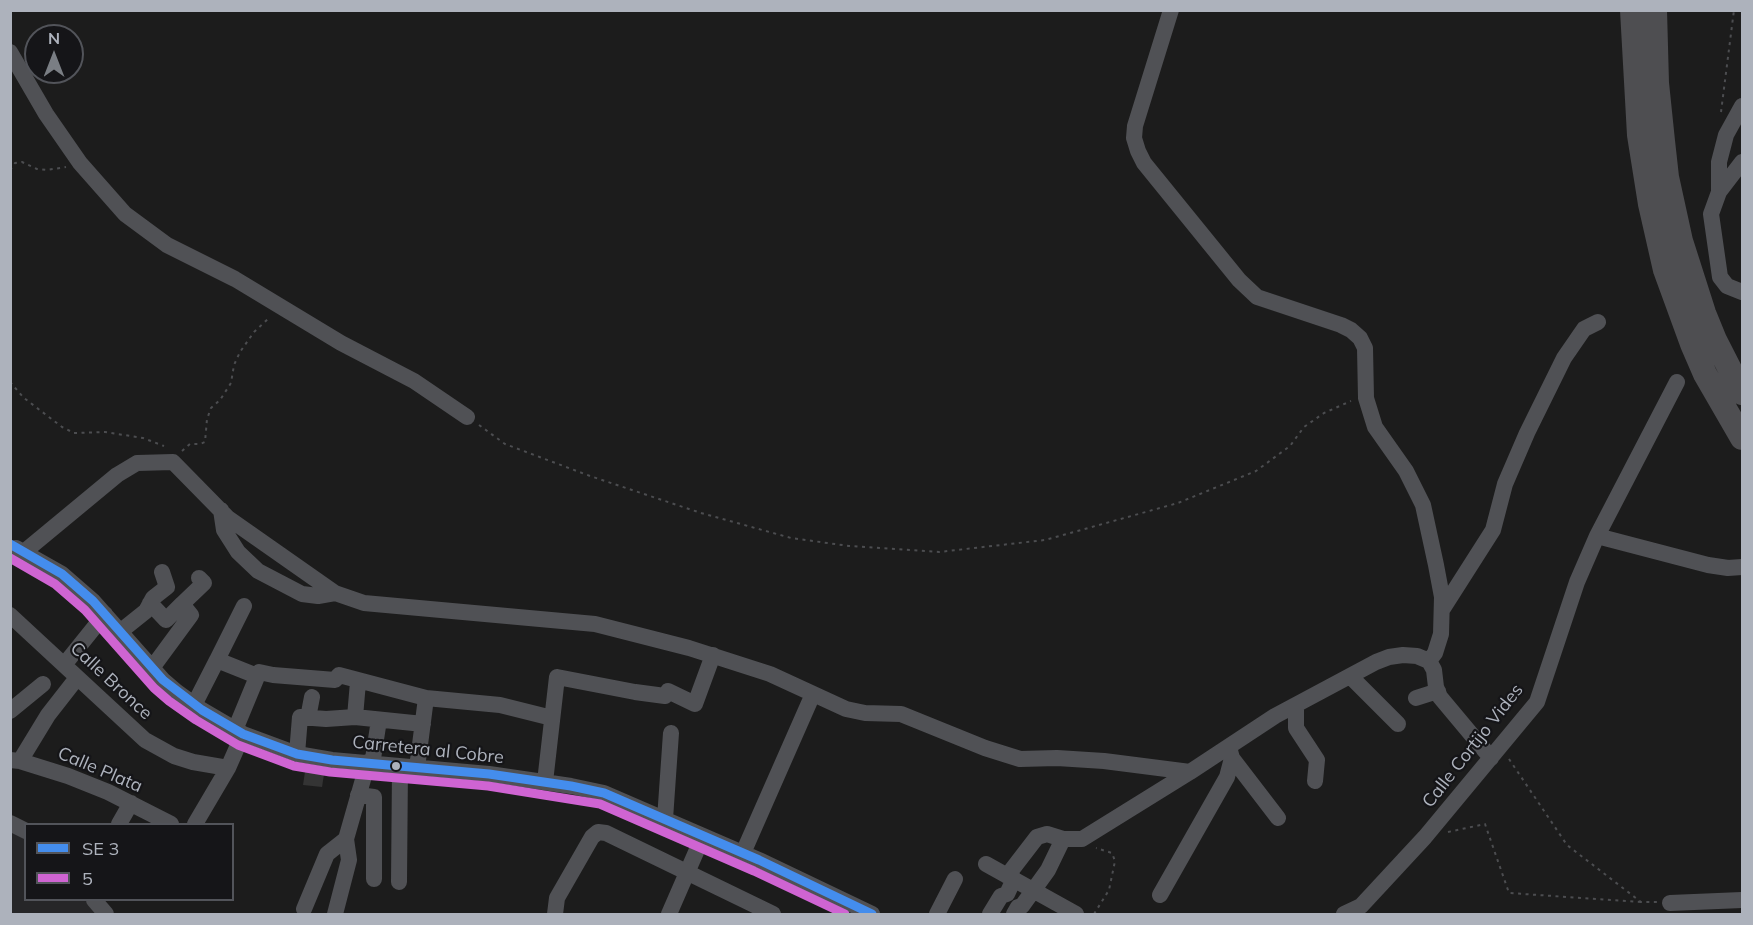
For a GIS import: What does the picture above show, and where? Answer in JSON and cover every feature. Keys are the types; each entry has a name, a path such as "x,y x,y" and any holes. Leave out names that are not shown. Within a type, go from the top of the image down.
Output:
{"highway":[{"path":"1632,10 1639,135 1650,204 1665,270 1705,374 1743,438"},
{"path":"1655,10 1657,83 1667,177 1681,241 1708,322 1743,393"}],"street":[{"path":"1171,10 1135,126 1134,138 1138,151 1144,163 1239,280 1257,297 1341,325 1352,330 1360,338 1365,348 1366,399 1375,427 1392,448 1406,471 1423,506 1438,576 1442,610 1441,634 1435,653 1429,661"},
{"path":"10,52 46,114 80,163 125,214 167,245 235,279 341,343 414,381 467,417"},
{"path":"1719,192 1719,162 1726,135 1743,106"},
{"path":"1743,162 1719,192 1713,205 1711,223 1720,277 1727,286 1743,292"},
{"path":"1442,610 1493,530 1505,484 1564,358 1584,329 1598,322"},
{"name":"Calle Cortijo Vides","path":"1344,915 1361,906 1425,837 1537,702 1576,582 1597,536 1677,382"},
{"path":"15,551 117,475 137,463 176,457 228,518 335,593 364,603 595,624 690,648 770,674 846,708 865,713 901,714 985,748 1020,759 1057,758 1190,772"},
{"path":"221,510 224,530 238,552 258,571 302,594 318,596 335,593"},
{"path":"1597,536 1708,565 1728,568 1743,567"},
{"name":"Carretera al Cobre","path":"15,551 62,574 105,614 163,680 194,705 239,732 297,754 332,760 545,782 604,793 743,853 866,913"},
{"path":"121,631 146,611 150,603 167,587 162,572"},
{"path":"150,603 166,620 204,583 199,578"},
{"path":"152,668 191,615 182,604"},
{"path":"194,705 244,606"},
{"path":"64,664 105,614"},
{"name":"Calle Bronce","path":"10,615 145,740 174,756 228,768"},
{"path":"545,782 557,676 635,692 665,696 668,691 695,704 713,656"},
{"path":"990,915 1001,896 1007,894 1010,878 1037,837 1047,834 1063,839 1082,839 1190,772 1230,752 1275,716 1389,657 1418,656 1429,661 1434,670 1440,697 1496,752"},
{"path":"217,660 257,676"},
{"path":"196,823 228,768 259,672 335,680 339,675 358,682 426,698 500,705 552,718"},
{"path":"1350,676 1398,724"},
{"path":"15,760 73,682 79,679"},
{"path":"356,717 358,682"},
{"path":"10,711 43,684"},
{"path":"1416,698 1438,691"},
{"path":"743,853 813,694"},
{"path":"308,718 312,697"},
{"path":"399,882 400,790 423,724 426,698"},
{"path":"1296,705 1294,718 1296,728 1317,760 1315,780"},
{"path":"297,754 300,717 326,719 356,717 423,724"},
{"path":"335,915 350,860 345,839 370,764 379,720"},
{"path":"665,819 671,733"},
{"path":"1230,752 1278,818"},
{"path":"1160,895 1227,777 1230,752"},
{"name":"Calle Plata","path":"15,760 68,776 131,803 167,823"},
{"path":"1137,765 1149,774 1153,788 1151,796"},
{"path":"377,790 400,790"},
{"path":"358,795 374,797 374,879"},
{"path":"120,823 131,803"},
{"path":"10,823 24,830"},
{"path":"555,915 557,898 592,837 598,832 606,833 773,915"},
{"path":"669,915 703,836"},
{"path":"304,909 327,854 345,839"},
{"path":"1014,915 1048,870 1063,839"},
{"path":"986,864 1034,890 1067,912"},
{"path":"937,915 955,879"},
{"path":"1670,903 1743,900"},
{"path":"95,901 106,915"}],"path":[{"path":"1720,121 1734,10"},
{"path":"10,170 19,162 47,170 80,163"},
{"path":"10,382 24,398 62,427 74,433 105,432 143,438 176,457 190,444 205,442 207,419 211,408 220,400 231,383 234,365 240,352 254,332 267,320 285,310"},
{"path":"467,417 505,444 590,476 701,513 792,538 849,546 939,552 1045,540 1178,503 1256,471 1290,446 1304,427 1324,413 1351,402 1366,399"},
{"path":"1496,752 1567,845 1641,902"},
{"path":"1425,837 1485,824 1509,892 1670,903"},
{"path":"1091,847 1112,854 1115,861 1109,890 1094,915"}],"shaded area":[{"path":"10,829 24,837 24,901 89,901 101,914 11,914"}],"building":[{"path":"306,765 325,768 322,787 303,785"}],"transit line":[{"path":"10,544 62,574 93,601 163,680 202,710 243,734 297,754 332,760 489,774 604,793 759,860 872,914"},
{"name":"5","path":"10,558 55,584 85,610 154,688 169,701 238,745 294,766 330,772 488,786 600,804 754,871 845,914"}]}
